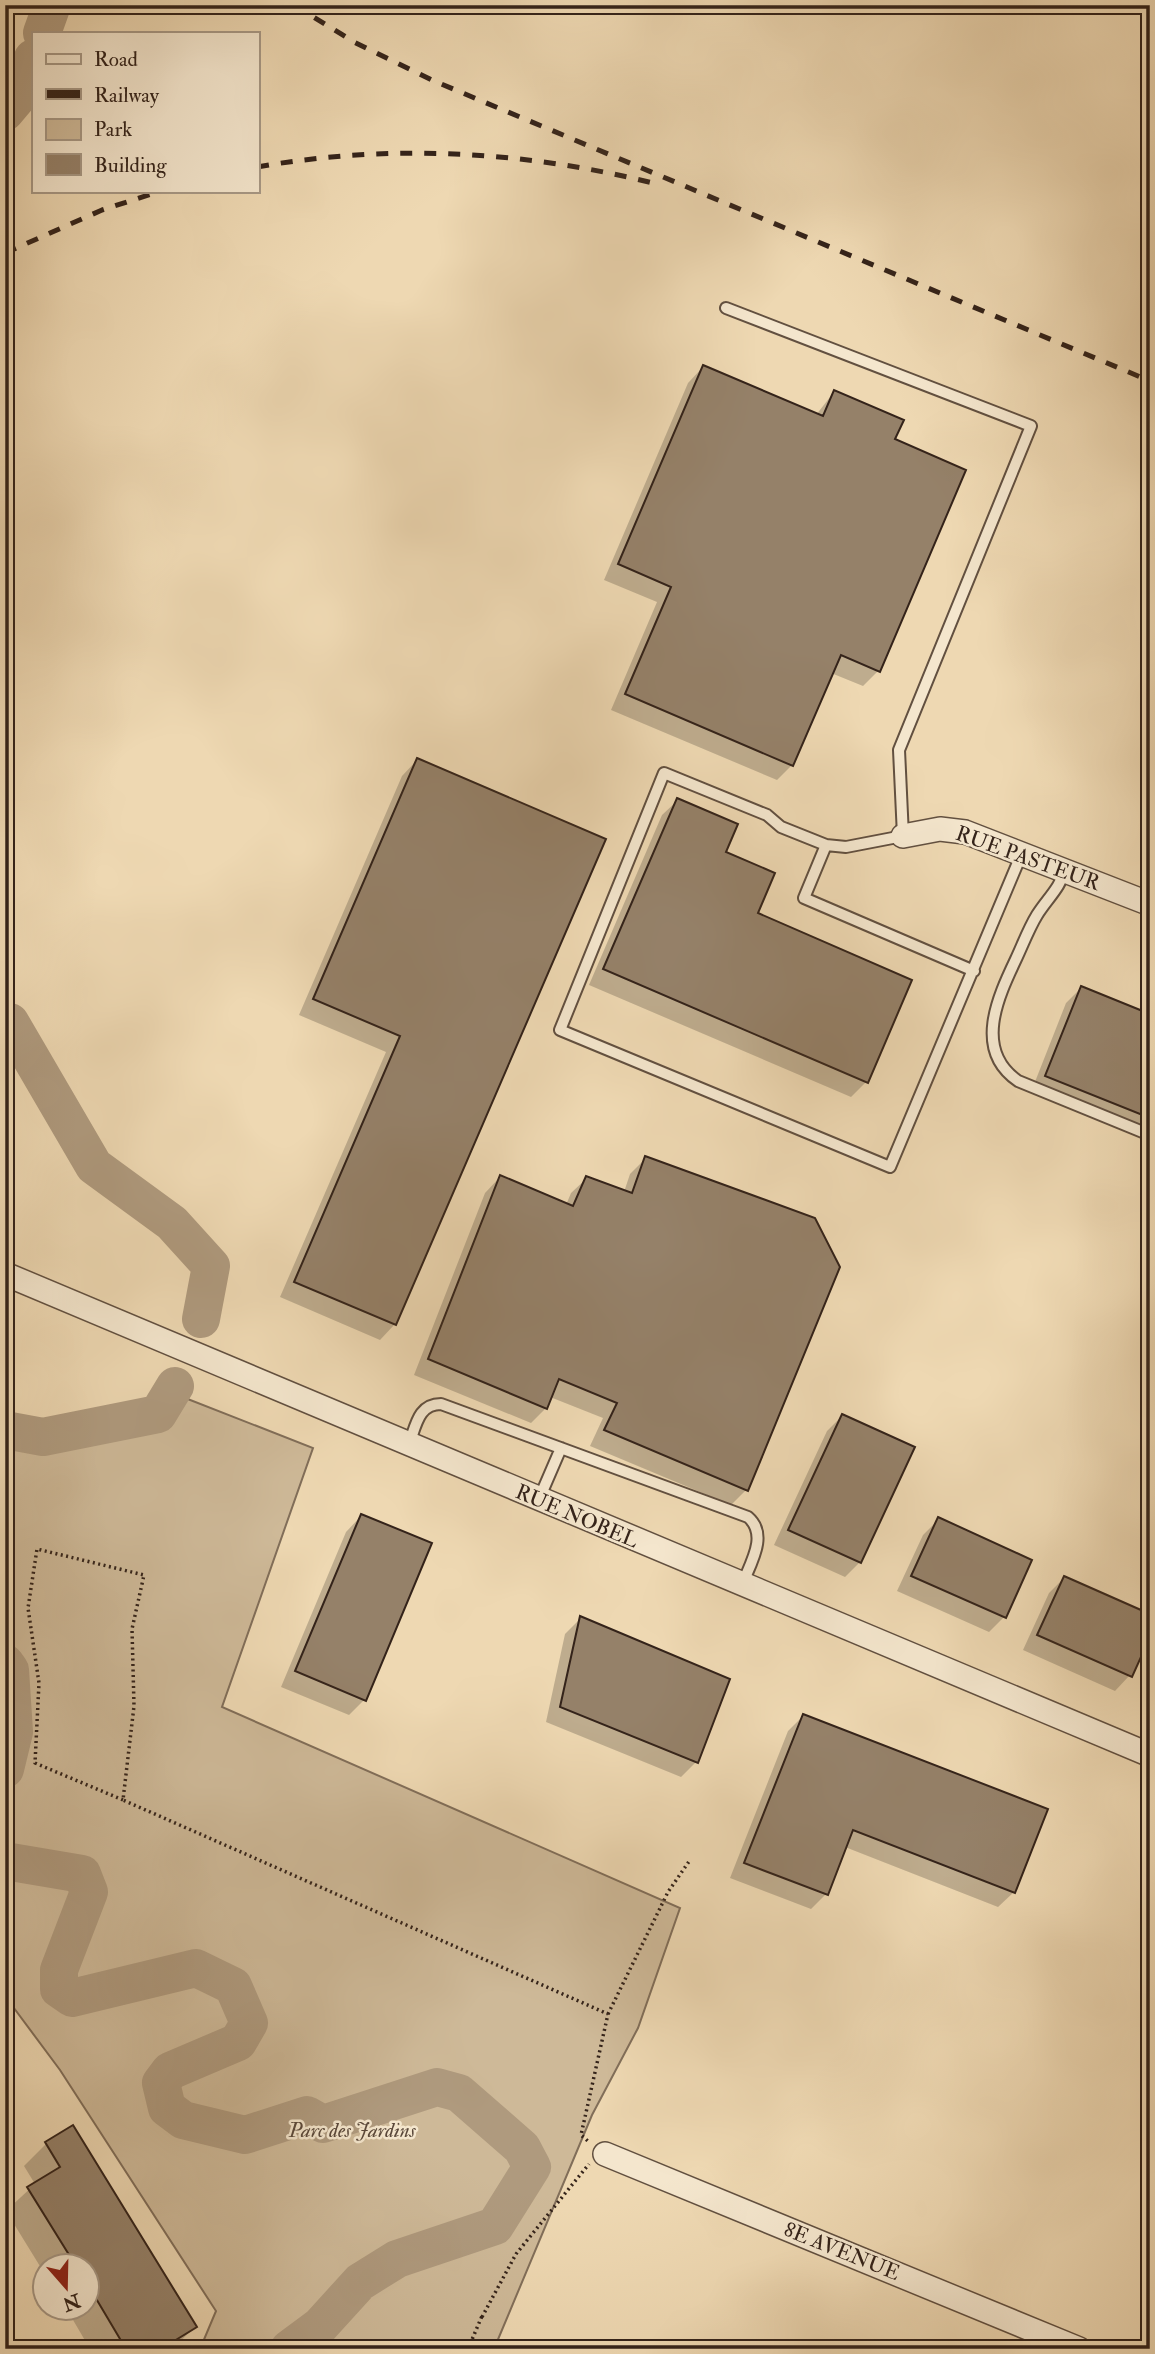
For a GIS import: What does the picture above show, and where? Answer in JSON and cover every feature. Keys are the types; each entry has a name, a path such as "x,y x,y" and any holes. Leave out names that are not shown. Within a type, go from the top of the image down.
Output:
{"street":[{"name":"RUE PASTEUR","path":"903,835 952,829 1065,869 1150,904"},
{"name":"RUE NOBEL","path":"5,1275 1150,1755"},
{"name":"8E AVENUE","path":"605,2154 1079,2349"}],"lane":[{"path":"726,307 1031,426 899,750 903,835 846,847 826,845 781,827 766,814 664,773 560,1030 890,1167 1022,853"},
{"path":"826,845 804,898 974,971"},
{"path":"1065,869 1062,880 1036,917 996,1003 993,1036 1002,1066 1018,1080 1150,1135"},
{"path":"409,1444 422,1409 431,1404 441,1404 748,1517 758,1530 759,1539 742,1585"},
{"path":"539,1499 561,1448"}],"path":[{"path":"123,1800 134,1706 132,1629 144,1574 37,1549 28,1608 39,1683 35,1763 608,2014"},
{"path":"468,2349 467,2344 516,2255 585,2167 605,2154 581,2135 608,2014 668,1892 690,1860"}],"green space":[{"name":"Parc des Jardins","path":"180,1396 313,1448 222,1707 680,1908 638,2028 592,2115 494,2349 200,2349 216,2311 60,2070 5,1996 5,1437 21,1434 53,1446"}],"building":[{"path":"703,365 823,416 834,390 904,420 895,439 966,470 880,672 841,655 793,766 625,694 671,587 618,564"},
{"path":"417,758 606,839 396,1325 294,1282 400,1036 313,999"},
{"path":"677,798 738,824 726,852 775,873 758,913 912,980 868,1083 603,969"},
{"path":"1081,986 1150,1014 1150,1118 1045,1076"},
{"path":"645,1156 815,1218 840,1267 748,1491 604,1430 617,1403 559,1379 547,1409 428,1359 500,1175 573,1206 586,1176 632,1193"},
{"path":"842,1414 915,1447 861,1563 788,1530"},
{"path":"361,1514 432,1543 366,1701 295,1671"},
{"path":"938,1517 1032,1560 1006,1618 911,1576"},
{"path":"1064,1576 1150,1614 1150,1637 1132,1677 1037,1635"},
{"path":"580,1616 730,1679 698,1763 560,1707"},
{"path":"803,1714 1048,1809 1015,1893 853,1830 828,1895 744,1863"},
{"path":"73,2125 197,2327 161,2349 126,2349 102,2309 102,2252 67,2252 27,2187 60,2167 45,2142"}],"waterway":[{"path":"42,32 52,5"},
{"path":"5,112 21,93 32,61"},
{"path":"5,1023 10,1022 94,1166 172,1223 211,1266 201,1319"},
{"path":"5,1430 43,1437 158,1414 175,1386"},
{"path":"5,1663 10,1670 14,1732 5,1769"},
{"path":"5,1861 82,1874 89,1892 59,1970 59,1989 72,1998 196,1968 233,1986 249,2023 238,2042 170,2071 161,2083 167,2108 183,2120 245,2135 307,2115 323,2124 437,2087 459,2093 522,2148 532,2167 495,2226 397,2259 360,2282 320,2326 289,2349"}],"railway":[{"path":"294,5 354,42 434,81 1150,381"},
{"path":"259,167 359,155 460,154 561,164 661,185"},
{"path":"5,253 102,210 158,192"}]}
